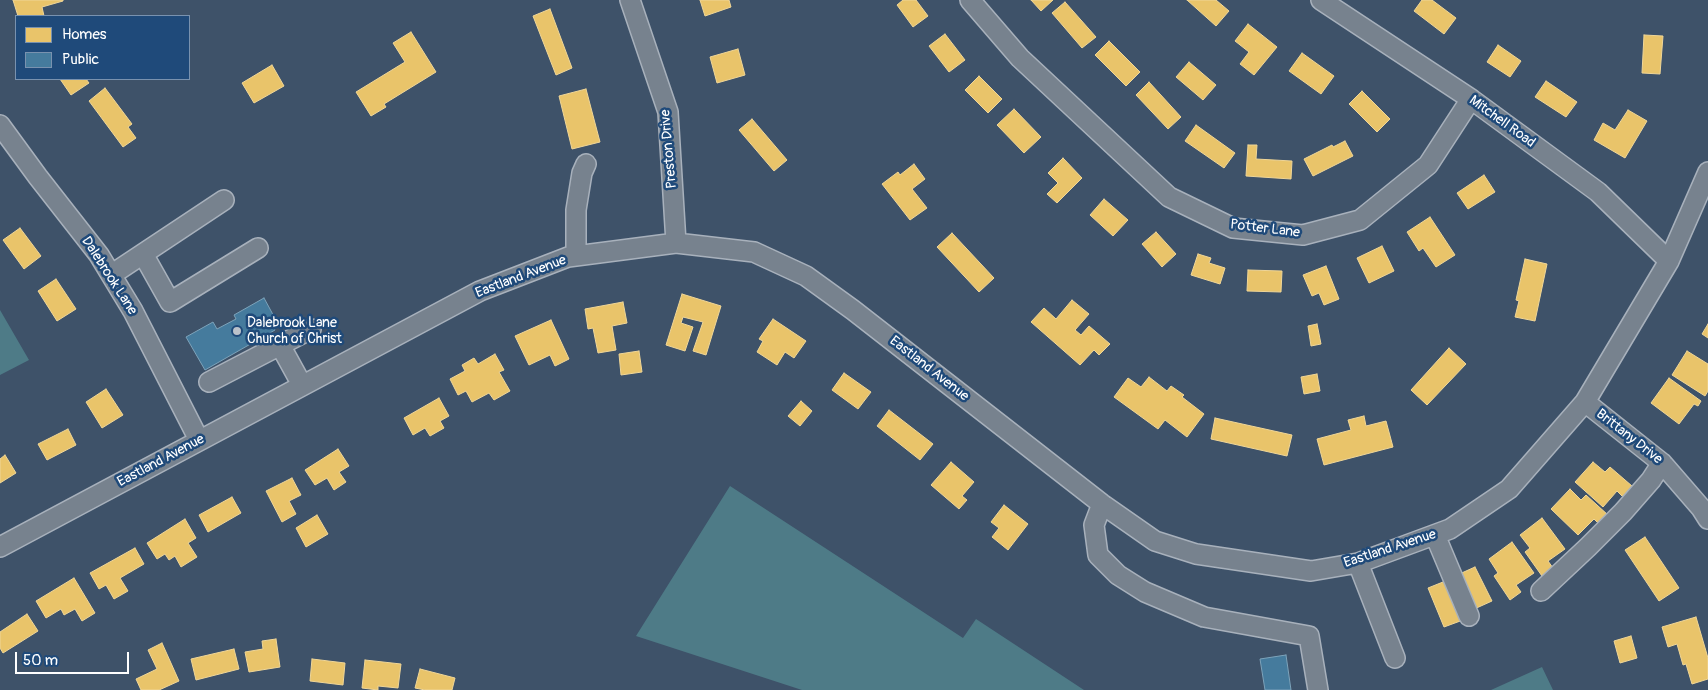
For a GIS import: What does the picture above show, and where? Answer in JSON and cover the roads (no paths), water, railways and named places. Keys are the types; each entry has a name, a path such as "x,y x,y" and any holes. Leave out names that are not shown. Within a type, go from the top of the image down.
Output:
{"street":[{"name":"Preston Drive","path":"630,0 668,112 676,243"},
{"name":"Potter Lane","path":"970,0 1020,58 1168,197 1232,228 1303,235 1360,220 1428,165 1472,100"},
{"name":"Mitchell Road","path":"1321,0 1472,100 1598,192 1669,261"},
{"name":"Dalebrook Lane","path":"0,125 99,255 133,311 199,440"},
{"path":"576,256 576,210 582,172 586,164"},
{"name":"Eastland Avenue","path":"0,547 302,386 445,300 480,291 568,257 676,243 754,252 806,276 861,316 1102,504 1155,541 1196,554 1311,571 1358,563 1450,529 1508,489 1585,402 1669,261 1708,172"},
{"path":"111,275 224,200"},
{"path":"143,254 170,302 258,248"},
{"path":"209,382 311,329"},
{"path":"280,345 302,386"},
{"name":"Brittany Drive","path":"1585,402 1662,463 1701,508 1708,519"},
{"path":"1541,591 1623,512 1651,480 1662,463"},
{"path":"1102,504 1094,525 1098,554 1118,575 1145,592 1204,617 1309,636 1318,690"},
{"path":"1435,535 1469,616"},
{"path":"1358,563 1395,658"}],"place":[{"name":"Dalebrook Lane Church of Christ","path":"237,331"}]}
